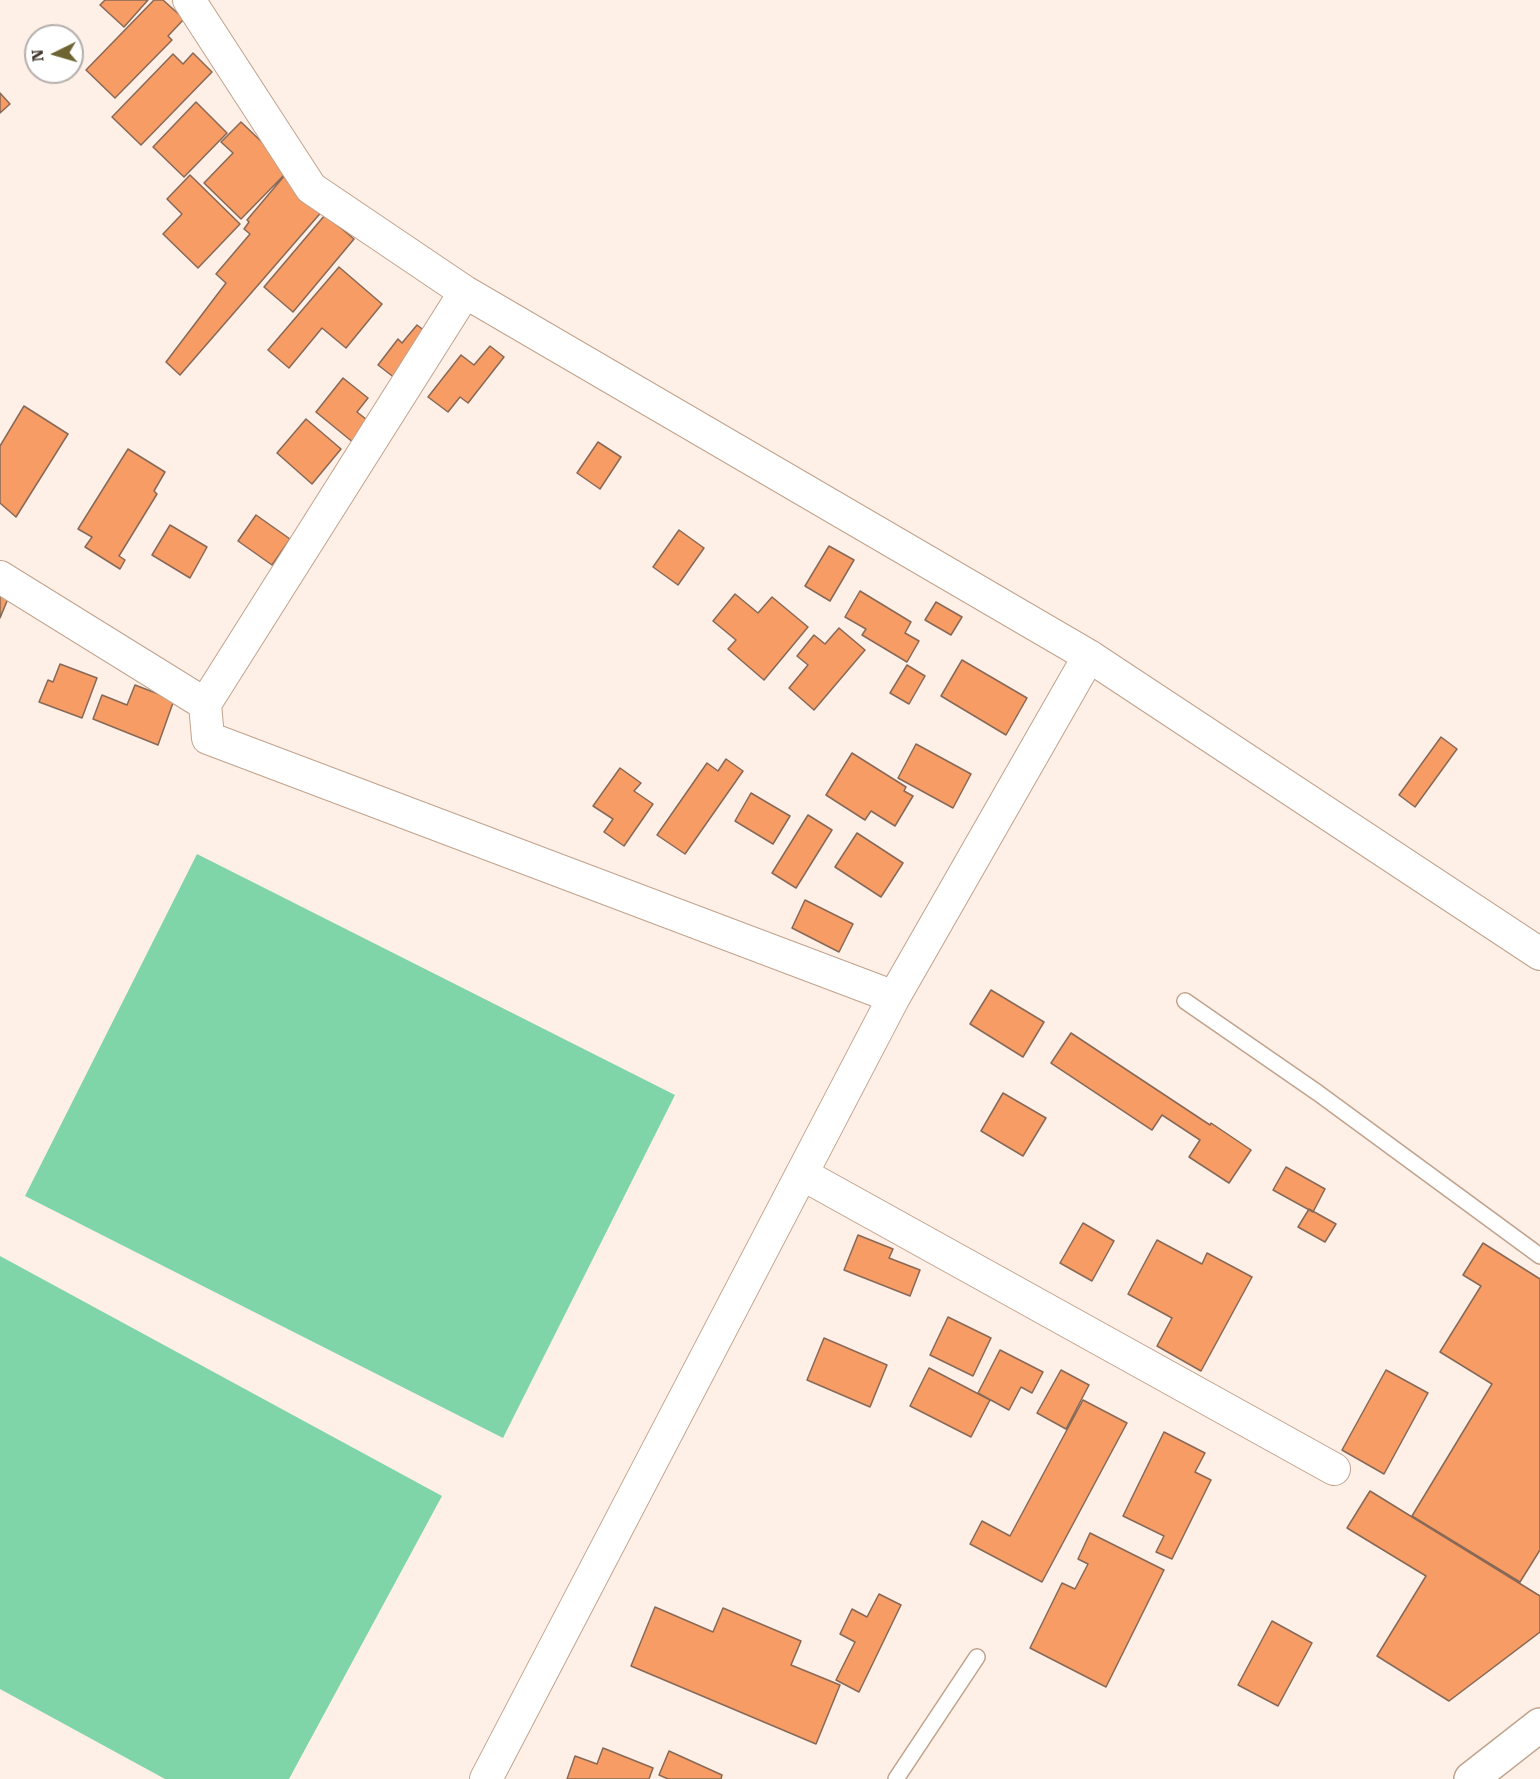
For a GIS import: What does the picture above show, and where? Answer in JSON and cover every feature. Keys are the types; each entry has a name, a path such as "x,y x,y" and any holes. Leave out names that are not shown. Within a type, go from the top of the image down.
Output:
{"highway":[{"path":"1471,1779 1540,1725"}],"street":[{"path":"189,0 311,189 465,292 1089,656 1540,954"},
{"path":"465,292 204,704 208,738 894,997"},
{"path":"0,577 204,704"},
{"path":"486,1779 894,997 1089,656"},
{"path":"802,1174 1334,1469"}],"lane":[{"path":"1185,1001 1318,1093 1540,1256"},
{"path":"896,1779 977,1657"}],"green space":[{"path":"197,854 675,1095 503,1438 25,1196"},
{"path":"0,1256 442,1496 289,1779 165,1779 0,1689"}],"building":[{"path":"105,0 148,0 124,27 100,5"},
{"path":"154,0 163,0 184,19 168,36 172,40 115,98 86,70"},
{"path":"193,53 212,72 141,145 112,117 173,54 183,64"},
{"path":"0,93 10,104 0,113"},
{"path":"196,102 227,133 184,177 153,147"},
{"path":"241,122 290,169 241,219 204,183 233,153 221,142"},
{"path":"190,175 240,224 198,268 163,234 182,214 167,199"},
{"path":"285,175 324,209 180,375 166,362 226,283 216,274 250,234 244,229 249,222 247,220"},
{"path":"325,215 354,239 293,312 264,287"},
{"path":"339,267 382,304 346,348 322,328 289,368 268,350"},
{"path":"417,325 434,338 400,382 378,365 398,339 402,343"},
{"path":"490,346 504,357 468,403 460,397 448,412 428,397 461,355 474,365"},
{"path":"343,378 368,398 357,412 376,427 360,448 316,412"},
{"path":"24,406 68,434 16,517 0,503 0,446"},
{"path":"306,419 341,449 312,484 277,453"},
{"path":"598,442 621,457 600,489 577,473"},
{"path":"128,449 165,472 154,491 157,494 119,556 125,560 120,569 85,547 92,537 78,529"},
{"path":"256,515 290,539 272,565 238,541"},
{"path":"170,525 207,547 190,578 152,555"},
{"path":"679,530 704,548 678,585 653,567"},
{"path":"829,546 854,560 830,601 805,586"},
{"path":"0,590 10,594 0,618"},
{"path":"860,591 911,622 905,633 919,641 907,662 862,635 866,629 845,617"},
{"path":"735,594 758,613 772,597 808,627 764,680 728,649 736,640 713,621"},
{"path":"936,602 962,617 951,635 925,620"},
{"path":"839,628 865,650 814,710 789,688 808,665 797,656 814,635 825,644"},
{"path":"962,660 1027,698 1006,735 941,696"},
{"path":"60,664 97,678 82,718 39,702 48,680 53,682"},
{"path":"907,665 925,676 909,704 890,693"},
{"path":"135,685 174,700 158,745 93,719 102,695 127,705"},
{"path":"1441,737 1457,749 1415,807 1399,795"},
{"path":"916,744 971,774 953,808 898,778"},
{"path":"852,753 906,787 904,791 913,796 895,826 871,811 865,820 826,795"},
{"path":"726,759 743,771 685,854 657,835 707,763 718,771"},
{"path":"620,768 641,783 634,791 653,804 624,846 604,832 613,819 593,806"},
{"path":"751,793 790,816 773,844 735,821"},
{"path":"808,815 832,830 796,888 772,873"},
{"path":"857,833 903,863 881,897 835,867"},
{"path":"805,900 853,924 839,952 792,928"},
{"path":"991,990 1044,1022 1023,1057 970,1024"},
{"path":"1071,1033 1251,1150 1229,1183 1189,1157 1200,1140 1162,1115 1152,1130 1051,1063"},
{"path":"1003,1093 1046,1118 1023,1156 981,1131"},
{"path":"1286,1167 1325,1189 1313,1212 1273,1190"},
{"path":"1309,1209 1336,1224 1325,1242 1298,1227"},
{"path":"1083,1223 1114,1241 1092,1281 1060,1263"},
{"path":"858,1235 893,1249 889,1258 920,1270 910,1296 844,1270"},
{"path":"1157,1240 1202,1264 1207,1253 1252,1277 1201,1371 1157,1346 1172,1318 1128,1294"},
{"path":"1483,1243 1540,1279 1540,1550 1520,1582 1412,1516 1492,1384 1440,1352 1481,1286 1463,1275"},
{"path":"948,1317 991,1338 973,1376 930,1355"},
{"path":"824,1338 887,1365 870,1407 807,1380"},
{"path":"1000,1350 1043,1372 1032,1393 1021,1387 1009,1410 978,1393"},
{"path":"929,1368 990,1400 971,1437 910,1406"},
{"path":"1061,1370 1089,1385 1066,1429 1037,1413"},
{"path":"1386,1370 1428,1393 1384,1474 1342,1450"},
{"path":"1083,1400 1127,1423 1042,1582 970,1544 982,1521 1010,1536"},
{"path":"1164,1432 1205,1453 1195,1472 1211,1480 1172,1559 1156,1552 1164,1536 1123,1516"},
{"path":"1370,1491 1540,1596 1540,1632 1449,1701 1377,1656 1426,1576 1347,1528"},
{"path":"1090,1533 1164,1570 1106,1687 1030,1648 1062,1583 1075,1589 1088,1564 1078,1559"},
{"path":"879,1594 901,1605 859,1692 836,1680 855,1642 840,1634 852,1609 867,1617"},
{"path":"655,1607 713,1632 723,1608 801,1641 791,1665 840,1685 816,1744 631,1666"},
{"path":"1272,1621 1312,1643 1278,1706 1238,1685"},
{"path":"603,1748 653,1768 649,1779 567,1779 575,1756 597,1764"},
{"path":"669,1751 722,1775 721,1779 668,1779 659,1775"}]}
